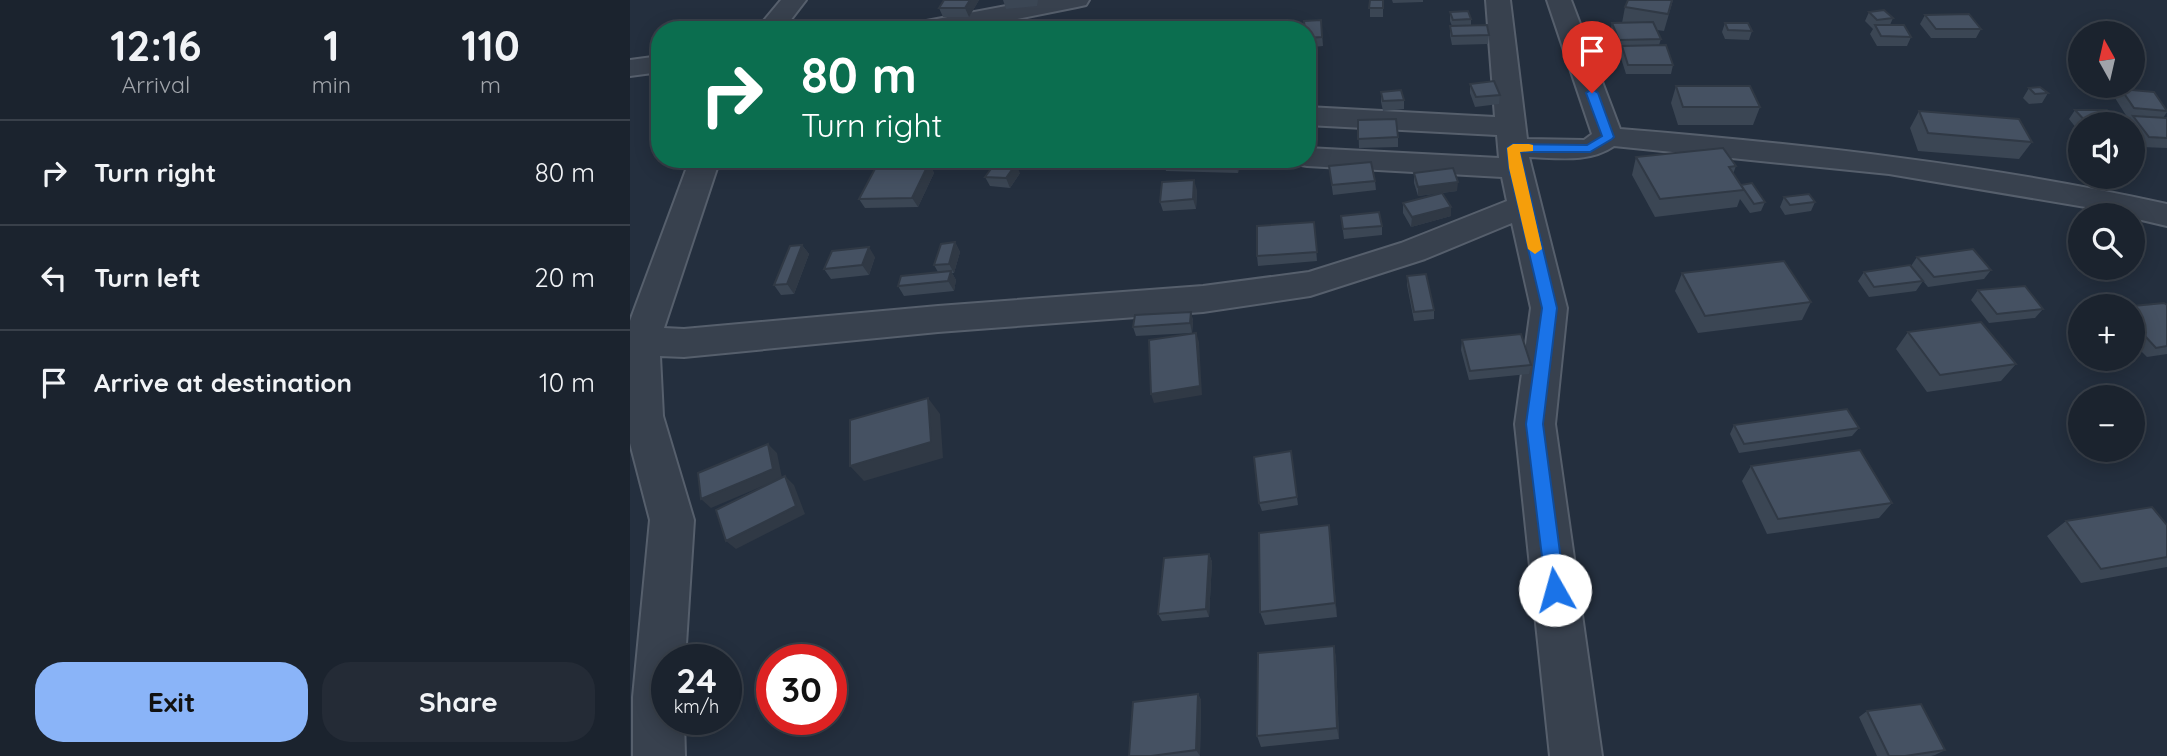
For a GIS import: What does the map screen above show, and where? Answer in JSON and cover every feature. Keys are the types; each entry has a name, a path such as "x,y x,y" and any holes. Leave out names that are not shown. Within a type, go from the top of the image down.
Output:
{"street":[{"path":"776,21 794,0"},
{"path":"933,21 941,0"},
{"path":"971,21 1077,0"},
{"path":"1498,0 1513,148 1549,308 1535,424 1576,756"},
{"path":"1559,0 1608,137"},
{"path":"630,68 651,65"},
{"path":"1316,117 1513,148"},
{"path":"1316,157 1513,148 1590,149 1608,137 1823,155 1975,178 2167,215"},
{"path":"659,756 658,697 672,520 643,416 641,341 702,168"},
{"path":"641,341 684,343 938,319 1203,299 1310,284 1413,251 1525,206"}],"building":[{"path":"944,0 970,0 965,8 939,8"},
{"path":"1370,0 1383,0 1383,8 1369,8"},
{"path":"1628,0 1672,0 1668,14 1625,7"},
{"path":"1884,10 1893,18 1877,20 1869,12"},
{"path":"1468,11 1471,19 1453,20 1450,12"},
{"path":"1969,14 1981,29 1936,29 1925,15"},
{"path":"1321,20 1322,37 1316,37 1316,21 1304,21"},
{"path":"1653,22 1661,39 1619,40 1612,23"},
{"path":"1725,23 1748,23 1752,31 1728,30"},
{"path":"1487,25 1489,35 1452,36 1450,26"},
{"path":"1875,25 1904,25 1911,37 1881,36"},
{"path":"1666,45 1673,65 1628,65 1622,46"},
{"path":"1494,81 1500,95 1476,97 1470,84"},
{"path":"1676,86 1750,86 1760,107 1683,107"},
{"path":"2040,87 2048,93 2035,94 2029,88"},
{"path":"1401,90 1404,100 1383,101 1381,92"},
{"path":"2146,91 2154,92 2167,111 2134,108 2127,98 2146,98"},
{"path":"2075,110 2109,112 2077,112"},
{"path":"1919,111 2019,119 2032,142 1928,133"},
{"path":"2145,117 2167,118 2167,138 2149,137 2145,132"},
{"path":"1396,119 1398,137 1358,139 1358,120"},
{"path":"1723,148 1736,166 1729,167 1744,190 1660,199 1636,157"},
{"path":"1371,162 1375,181 1332,185 1329,166"},
{"path":"875,168 927,168 912,198 859,199"},
{"path":"992,168 1013,168 1006,178 985,177"},
{"path":"1453,168 1458,182 1418,187 1414,173"},
{"path":"1194,180 1193,199 1160,202 1162,182"},
{"path":"1752,183 1765,202 1754,204 1741,185"},
{"path":"1442,193 1451,207 1412,217 1403,203"},
{"path":"1809,194 1815,202 1790,205 1784,197"},
{"path":"1379,212 1382,226 1343,229 1341,216"},
{"path":"1314,222 1317,252 1257,256 1257,226"},
{"path":"955,242 949,264 934,265 941,244"},
{"path":"802,245 787,284 774,285 790,246"},
{"path":"869,247 862,265 824,269 832,251"},
{"path":"1973,249 1991,270 1934,277 1917,257"},
{"path":"1784,261 1811,302 1705,316 1682,273"},
{"path":"1910,265 1923,281 1874,287 1864,272"},
{"path":"951,271 948,281 898,286 901,276"},
{"path":"1426,274 1434,310 1414,312 1407,276"},
{"path":"2025,286 2043,309 1997,314 1978,290"},
{"path":"2145,305 2167,305 2167,346 2156,348 2145,336"},
{"path":"1191,312 1190,323 1133,327 1135,315"},
{"path":"1981,322 2016,364 1940,375 1908,332"},
{"path":"1196,333 1200,386 1151,394 1149,340"},
{"path":"1521,334 1531,365 1470,371 1462,340"},
{"path":"928,398 931,442 850,466 850,420"},
{"path":"1847,409 1859,428 1744,444 1734,425"},
{"path":"768,444 773,469 701,499 698,473"},
{"path":"1860,450 1892,503 1778,519 1751,466"},
{"path":"1291,451 1297,497 1259,503 1254,457"},
{"path":"785,476 796,506 726,541 716,510"},
{"path":"2152,507 2167,525 2167,557 2101,569 2066,521"},
{"path":"1329,525 1335,603 1260,612 1259,533"},
{"path":"1209,554 1206,609 1158,614 1164,558"},
{"path":"1334,646 1337,728 1257,736 1258,653"},
{"path":"1198,694 1196,750 1129,756 1133,702"},
{"path":"1921,704 1945,750 1889,756 1867,711"}],"slow traffic":[{"path":"1529,148 1513,148 1515,168 1535,249"}],"route":[{"path":"1555,590 1535,424 1549,308 1515,168 1513,148 1590,149 1608,137 1592,93"}]}
